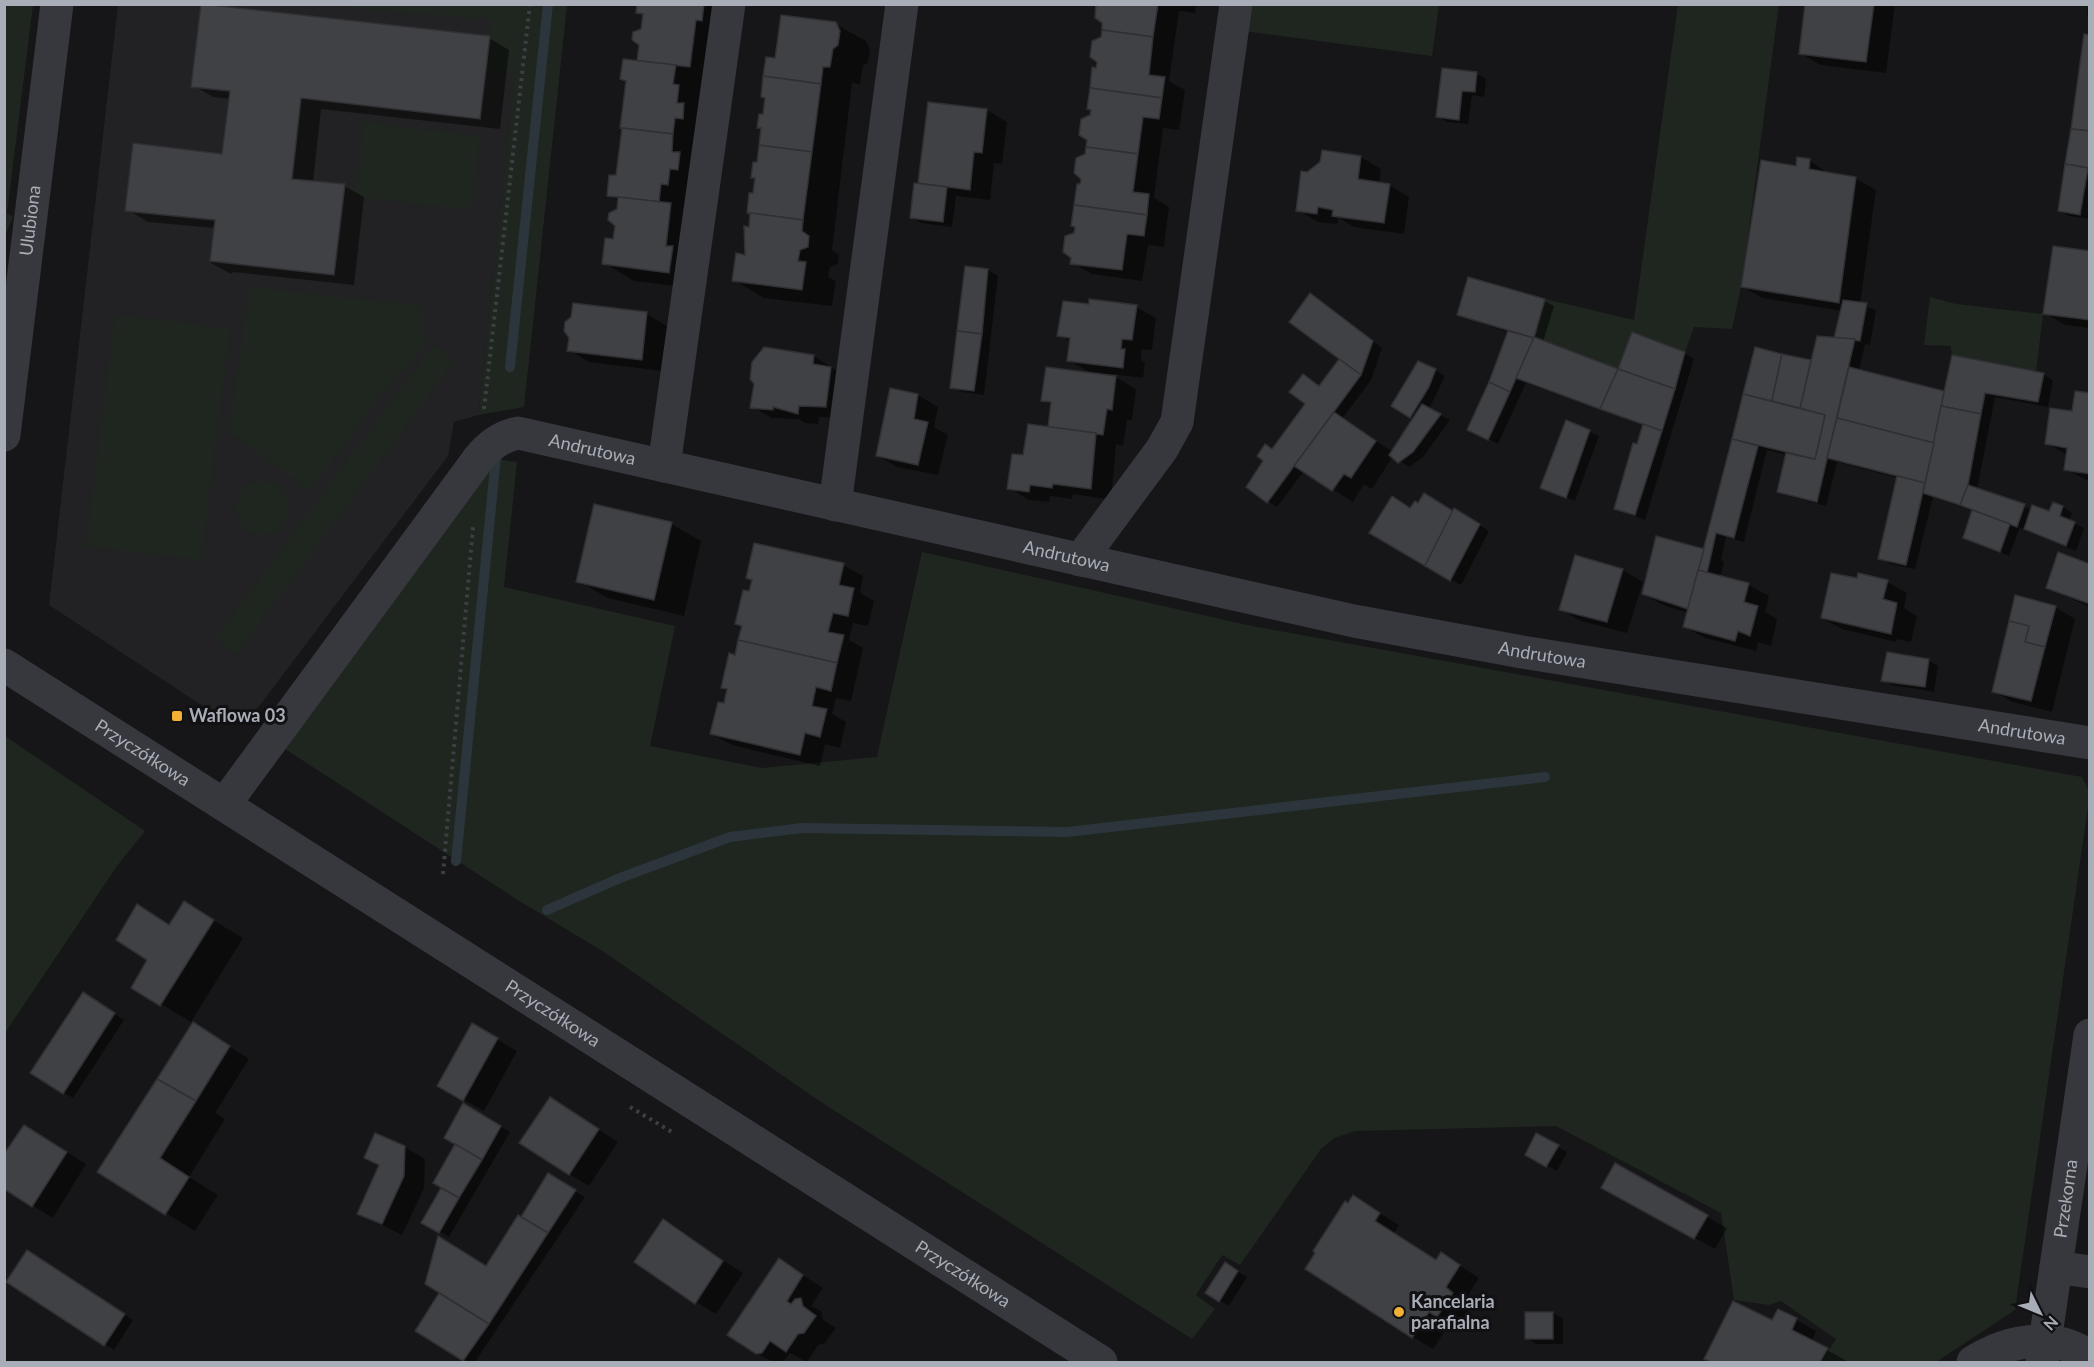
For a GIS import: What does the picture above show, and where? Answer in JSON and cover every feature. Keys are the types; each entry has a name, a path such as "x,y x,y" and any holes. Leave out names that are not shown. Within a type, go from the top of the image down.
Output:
{"street":[{"name":"Ulubiona","path":"4,435 57,4"},
{"path":"664,466 729,4"},
{"path":"836,505 902,4"},
{"path":"1080,560 1162,449 1177,422 1236,4"},
{"name":"Andrutowa","path":"224,805 490,445 505,436 518,433 1354,621 1522,652 2090,743"},
{"name":"Przyczółkowa","path":"4,665 1101,1362"},
{"name":"Przekorna","path":"2044,1352 2090,1035"},
{"path":"2056,1267 2090,1272"},
{"path":"1973,1362 2011,1345 2044,1352 2067,1344 2090,1357"}],"shaded area":[{"path":"5,4 33,5 7,213 13,217 5,235"},
{"path":"350,4 567,5 524,407 478,415 515,74 486,71 491,19 350,8"},
{"path":"118,5 523,5 478,415 454,422 448,456 257,709 221,718 49,605"},
{"path":"1247,5 1439,5 1432,56 1243,31"},
{"path":"1678,5 1779,5 1741,287 1732,329 1694,327 1685,352 1633,332 1618,369 1534,337 1545,299 1634,320"},
{"path":"364,122 480,136 471,210 355,197"},
{"path":"250,287 422,306 425,343 403,373 399,371 310,491 229,431"},
{"path":"1930,297 1956,304 2043,314 2036,372 1952,355 1951,346 1924,345"},
{"path":"115,314 230,329 201,560 86,546"},
{"path":"433,345 454,361 236,655 215,639"},
{"path":"491,458 517,462 504,587 675,626 650,746 762,768 877,757 922,552 1252,626 2082,777 2089,791 2089,800 2015,1310 1936,1362 1821,1362 1836,1339 1781,1301 1769,1305 1734,1300 1721,1213 1556,1126 1355,1131 1334,1138 1321,1149 1240,1265 1222,1255 1196,1295 1215,1309 1192,1339 821,1102 604,952 516,899 282,747"},
{"path":"263,481 273,483 282,489 288,498 290,508 288,518 282,527 273,533 263,535 253,533 244,527 238,518 236,508 238,498 244,489 253,483"},
{"path":"5,736 145,831 117,866 5,1033"}],"building":[{"path":"201,4 490,36 480,119 301,98 292,179 345,184 334,275 210,261 215,220 125,211 133,143 222,154 230,91 191,87"},
{"path":"637,4 704,4 702,21 696,20 690,67 637,61 639,45 632,40 633,32 641,29 643,14 636,13"},
{"path":"1096,4 1158,4 1153,37 1102,30 1102,23 1095,18"},
{"path":"1805,4 1874,4 1866,62 1799,54"},
{"path":"781,15 836,22 840,31 838,45 833,49 830,67 823,67 821,84 763,76 766,57 775,58"},
{"path":"1102,30 1153,37 1149,75 1165,77 1162,98 1090,88 1092,67 1096,68 1097,62 1090,57 1092,41 1101,37"},
{"path":"2084,34 2090,35 2090,131 2071,129"},
{"path":"623,59 676,65 673,84 679,85 677,103 684,103 683,119 675,118 673,134 620,128 626,81 620,79"},
{"path":"1442,68 1477,72 1475,92 1462,91 1459,120 1436,117"},
{"path":"763,76 821,84 812,152 759,145 761,128 757,128 759,114 763,114 765,98 761,97"},
{"path":"1090,88 1162,98 1159,119 1143,117 1138,154 1086,147 1087,140 1079,135 1081,119 1090,115 1091,110 1087,109"},
{"path":"928,102 987,109 982,153 974,152 970,190 918,183"},
{"path":"622,128 673,134 672,152 680,152 678,170 670,169 668,185 661,184 659,202 607,196 609,175 616,175"},
{"path":"2071,129 2090,131 2090,168 2065,164"},
{"path":"759,145 812,152 803,220 747,213 749,193 753,193 755,178 751,178 753,162 757,162"},
{"path":"1086,147 1138,154 1133,192 1149,194 1147,215 1074,205 1077,184 1080,184 1081,179 1074,173 1076,158 1085,154"},
{"path":"1322,150 1361,156 1358,179 1390,184 1384,223 1332,216 1333,210 1318,207 1317,214 1296,211 1301,171 1307,172 1320,162"},
{"path":"1797,157 1810,159 1809,169 1856,177 1839,303 1741,287 1761,160 1796,166"},
{"path":"2065,164 2088,168 2080,215 2058,211"},
{"path":"914,183 947,187 943,222 910,218"},
{"path":"618,197 671,203 666,246 673,246 669,273 602,264 605,238 613,239 615,226 608,220 609,213 617,209"},
{"path":"1074,205 1147,215 1144,236 1127,234 1122,270 1070,264 1071,258 1063,252 1065,236 1074,233 1075,227 1071,226"},
{"path":"750,213 803,220 802,231 809,236 808,247 800,250 798,261 806,262 802,290 732,281 736,253 745,255 744,226 749,227"},
{"path":"2053,246 2090,251 2090,320 2043,314"},
{"path":"965,266 988,269 982,334 957,331"},
{"path":"1468,277 1545,299 1534,338 1457,315"},
{"path":"1310,293 1373,341 1361,375 1289,322"},
{"path":"1089,299 1137,305 1132,340 1122,339 1121,349 1125,349 1123,368 1067,361 1070,338 1057,336 1063,301 1089,304"},
{"path":"1843,300 1867,303 1860,341 1834,338"},
{"path":"573,303 647,312 642,360 567,351 569,338 564,331 565,322 571,317"},
{"path":"957,331 982,334 974,391 950,388"},
{"path":"1508,331 1534,338 1510,392 1489,382"},
{"path":"1632,332 1685,352 1675,389 1618,369"},
{"path":"1817,336 1855,339 1817,502 1777,492 1786,453 1815,459 1825,415 1800,408"},
{"path":"1534,337 1618,369 1600,409 1516,378"},
{"path":"764,347 814,355 813,364 831,367 826,407 799,406 798,414 773,407 773,410 750,408 754,384 750,379 752,362"},
{"path":"1755,347 1782,354 1772,401 1743,394"},
{"path":"1782,354 1811,360 1800,408 1772,401"},
{"path":"1952,355 2044,373 2038,402 1985,393 1981,414 1941,406"},
{"path":"1339,359 1361,375 1267,503 1246,487 1263,461 1257,456 1265,444 1272,449 1305,404 1289,392 1303,374 1319,386"},
{"path":"1418,361 1436,369 1429,387 1410,418 1391,406"},
{"path":"1046,367 1116,376 1112,410 1107,409 1103,435 1048,427 1051,402 1041,401"},
{"path":"1849,367 1944,391 1934,443 1837,418"},
{"path":"1618,369 1675,389 1662,431 1600,409"},
{"path":"1489,382 1510,392 1488,440 1467,430"},
{"path":"890,388 918,394 914,419 928,422 918,465 876,456"},
{"path":"2075,391 2090,393 2090,474 2064,470 2067,448 2045,444 2050,408 2072,411"},
{"path":"1743,394 1825,415 1815,459 1732,439"},
{"path":"1422,404 1441,414 1413,452 1398,463 1389,455"},
{"path":"1941,406 1981,414 1968,485 1960,505 1923,493"},
{"path":"1334,412 1376,441 1351,478 1344,474 1332,491 1294,466"},
{"path":"1837,418 1934,443 1925,483 1827,458"},
{"path":"1566,420 1590,430 1566,498 1540,488"},
{"path":"1028,424 1096,433 1091,489 1053,484 1052,488 1030,485 1029,492 1007,489 1012,454 1023,455"},
{"path":"1643,424 1662,431 1635,515 1614,509 1633,443 1637,444"},
{"path":"1732,439 1758,446 1734,538 1716,533 1707,573 1698,570"},
{"path":"1897,476 1925,483 1906,565 1878,559"},
{"path":"1968,485 2025,504 2017,527 1960,505"},
{"path":"1424,493 1453,511 1425,566 1369,533 1392,496 1410,508 1415,501 1418,503"},
{"path":"2053,502 2063,506 2060,516 2075,522 2066,546 2024,529 2032,505 2049,511"},
{"path":"594,504 672,522 654,600 576,582"},
{"path":"1454,508 1480,524 1450,581 1425,566"},
{"path":"1972,510 2010,524 2000,552 1963,538"},
{"path":"1656,536 1704,549 1688,609 1642,594"},
{"path":"754,543 844,563 839,585 854,588 848,616 833,613 828,632 844,635 837,663 738,640 742,626 735,624 743,590 749,591 752,580 746,578"},
{"path":"2058,552 2090,564 2090,604 2046,588"},
{"path":"1575,555 1623,569 1607,622 1559,610"},
{"path":"1698,570 1749,583 1744,602 1758,606 1750,636 1738,631 1735,641 1683,627"},
{"path":"1831,573 1857,578 1858,573 1888,580 1883,599 1897,603 1891,634 1821,618"},
{"path":"2015,595 2056,606 2045,647 2025,642 2029,626 2009,621"},
{"path":"2009,621 2029,626 2025,642 2045,647 2031,701 1992,692"},
{"path":"738,640 837,663 831,691 816,687 812,706 827,709 820,737 805,733 800,755 710,734 718,702 724,703 727,689 721,688 729,653 735,655"},
{"path":"1887,652 1929,659 1925,687 1881,681"},
{"path":"184,901 214,920 160,1006 131,988 147,960 116,940 137,904 169,925"},
{"path":"83,992 115,1013 63,1094 30,1073"},
{"path":"193,1022 230,1046 196,1101 157,1079"},
{"path":"472,1023 498,1038 463,1101 437,1086"},
{"path":"157,1079 196,1101 160,1158 189,1177 165,1215 97,1172"},
{"path":"550,1097 599,1129 569,1175 519,1143"},
{"path":"463,1103 501,1126 482,1160 444,1138"},
{"path":"24,1125 67,1152 32,1207 4,1189 4,1154"},
{"path":"375,1133 405,1146 404,1176 382,1224 357,1214 379,1165 364,1158"},
{"path":"1536,1133 1559,1145 1546,1167 1525,1155"},
{"path":"455,1144 482,1160 459,1198 433,1183"},
{"path":"1615,1163 1708,1215 1694,1239 1601,1188"},
{"path":"548,1173 576,1190 548,1233 521,1217"},
{"path":"441,1188 459,1198 439,1233 421,1223"},
{"path":"1353,1195 1380,1213 1375,1221 1436,1260 1441,1252 1460,1265 1446,1287 1453,1293 1437,1317 1429,1312 1412,1338 1305,1269 1315,1253 1313,1251 1345,1201 1348,1203"},
{"path":"518,1215 548,1233 489,1324 425,1284 438,1236 486,1266"},
{"path":"663,1219 723,1261 695,1304 634,1262"},
{"path":"27,1250 125,1314 104,1346 6,1282"},
{"path":"779,1258 803,1275 787,1301 791,1304 795,1299 801,1298 803,1306 816,1316 804,1333 798,1334 786,1352 770,1341 762,1353 756,1354 727,1335"},
{"path":"1225,1262 1238,1271 1219,1302 1205,1293"},
{"path":"439,1293 489,1324 463,1361 415,1331"},
{"path":"1733,1301 1772,1320 1778,1309 1797,1318 1792,1330 1828,1348 1820,1362 1711,1362 1704,1359"},
{"path":"1525,1312 1553,1312 1553,1339 1525,1339"}],"waterway":[{"path":"510,367 548,4"},
{"path":"456,861 496,457"},
{"path":"547,910 620,878 730,837 802,828 1067,832 1545,777"}],"place":[{"name":"Waflowa 03","path":"177,716"},
{"name":"Kancelaria parafialna","path":"1399,1312"}]}
